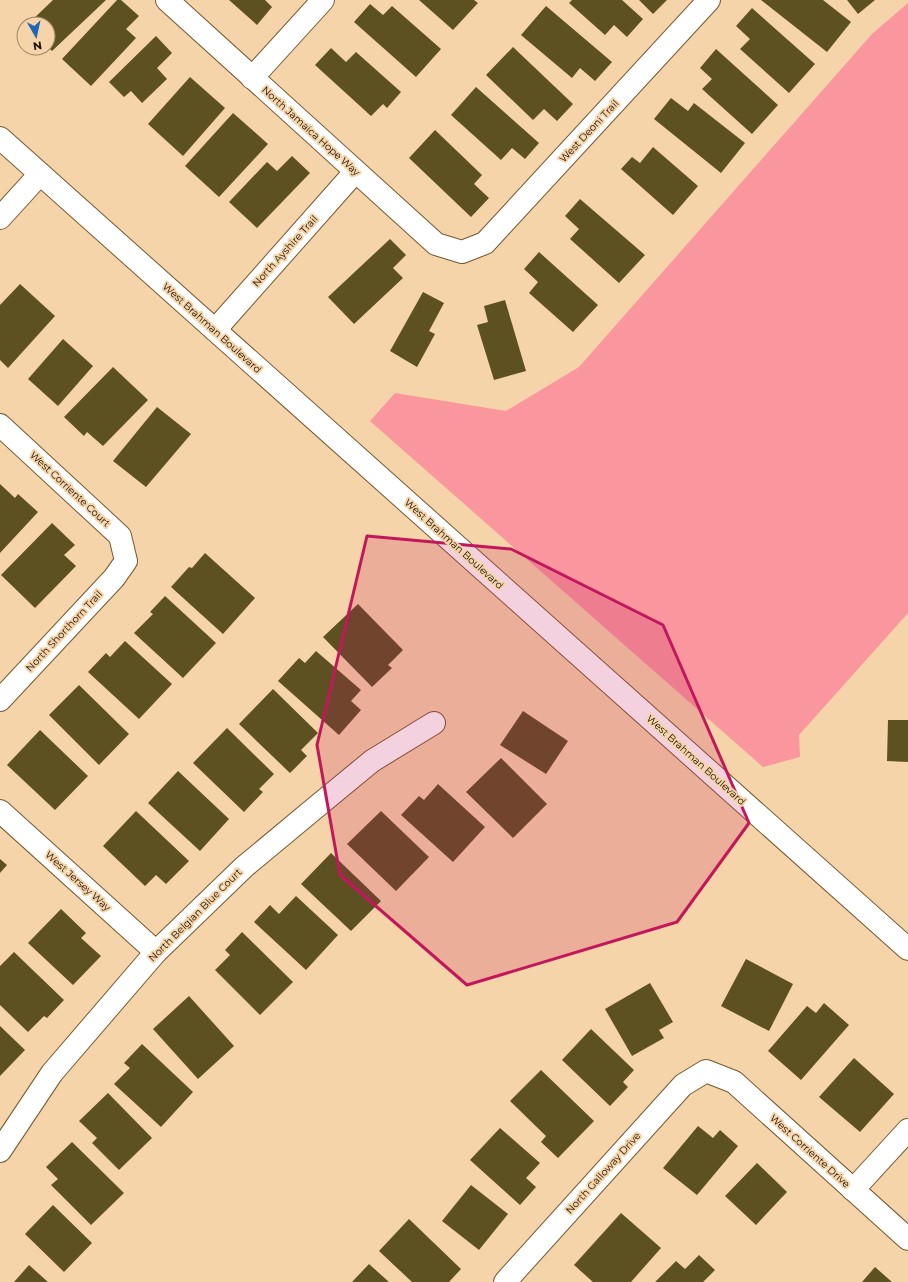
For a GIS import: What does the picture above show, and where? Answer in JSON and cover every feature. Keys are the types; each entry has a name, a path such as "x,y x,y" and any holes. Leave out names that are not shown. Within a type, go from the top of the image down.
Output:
{"street":[{"name":"North Jamaica Hope Way","path":"166,0 436,244 462,252"},
{"path":"252,78 323,0"},
{"name":"West Deoni Trail","path":"462,252 485,243 709,0"},
{"name":"West Brahman Boulevard","path":"0,138 908,950"},
{"name":"North Ayshire Trail","path":"215,330 355,172"},
{"path":"0,218 40,174"},
{"name":"West Corriente Court","path":"0,425 120,536 126,561"},
{"name":"North Shorthorn Trail","path":"0,700 114,578 126,561"},
{"name":"North Belgian Blue Court","path":"0,1151 52,1073 156,952 244,867 372,761 434,723"},
{"name":"West Jersey Way","path":"0,810 156,952"},
{"name":"West Corriente Drive","path":"706,1071 734,1082 908,1239"},
{"name":"North Galloway Drive","path":"512,1280 683,1085 706,1071"},
{"path":"853,1190 908,1130"}],"highlighted area":[{"path":"367,536 511,549 663,625 749,823 677,922 467,985 340,875 317,745"}],"shaded area":[{"path":"908,3 908,613 799,735 800,757 763,767 370,421 395,393 506,411 579,367 872,34"}],"building":[{"path":"53,0 106,0 56,47 56,16 36,16"},
{"path":"117,0 121,0 139,16 126,29 136,38 91,86 62,59"},
{"path":"229,0 265,0 272,7 257,25"},
{"path":"419,0 474,0 478,3 453,30"},
{"path":"572,0 622,0 643,19 627,37 614,25 605,35 569,3"},
{"path":"639,0 667,0 653,14"},
{"path":"761,0 823,0 851,22 827,52"},
{"path":"847,0 875,0 858,14"},
{"path":"370,4 383,15 392,6 441,49 416,77 354,22"},
{"path":"546,6 612,62 595,81 580,68 572,78 521,35"},
{"path":"752,8 815,64 789,93 740,49 750,39 736,26"},
{"path":"156,36 172,53 157,68 167,79 142,103 131,91 124,97 109,82"},
{"path":"513,47 573,104 557,121 544,109 533,120 486,75"},
{"path":"331,48 346,62 356,52 401,92 387,108 383,104 371,116 315,65"},
{"path":"716,49 778,105 752,134 702,89 712,79 700,68"},
{"path":"190,77 225,108 183,156 148,124"},
{"path":"476,87 539,143 525,159 512,148 501,160 451,115"},
{"path":"671,98 688,111 694,103 745,143 721,173 654,119"},
{"path":"233,113 268,144 219,197 185,166"},
{"path":"435,130 482,175 474,184 489,198 471,217 409,158"},
{"path":"653,147 698,186 673,215 621,169 632,157 640,163"},
{"path":"292,156 310,173 257,228 229,202 267,162 277,171"},
{"path":"580,199 645,255 619,283 570,239 579,229 565,216"},
{"path":"390,239 406,255 393,268 403,278 354,324 328,297"},
{"path":"539,252 598,305 573,332 529,293 538,282 524,269"},
{"path":"20,284 55,316 8,368 0,360 0,305"},
{"path":"423,292 444,303 429,331 435,334 417,367 390,351"},
{"path":"505,300 526,371 494,380 477,325 488,322 484,306"},
{"path":"63,339 93,366 58,406 28,379"},
{"path":"113,367 148,400 103,446 87,432 84,436 64,417"},
{"path":"157,407 191,434 146,487 113,461"},
{"path":"0,484 15,498 18,494 38,512 0,553"},
{"path":"52,523 75,545 64,555 76,566 35,608 1,575"},
{"path":"205,553 255,598 223,634 171,587 189,567 192,568"},
{"path":"165,596 216,643 183,678 134,633 153,614 150,612"},
{"path":"358,604 403,650 388,665 392,668 372,687 323,637"},
{"path":"125,641 172,684 139,719 88,672 106,653 110,657"},
{"path":"316,651 361,690 351,701 361,710 339,735 278,681 299,658 305,663"},
{"path":"79,685 129,734 99,765 49,715"},
{"path":"273,689 318,733 301,750 307,756 290,773 239,724"},
{"path":"523,711 568,741 546,774 500,745"},
{"path":"888,720 908,720 908,762 887,761"},
{"path":"227,728 274,774 259,789 263,792 244,812 193,763"},
{"path":"40,730 88,776 55,810 7,765"},
{"path":"501,758 547,804 513,838 466,792"},
{"path":"178,771 229,819 200,851 148,803"},
{"path":"438,784 485,827 453,862 401,815 419,796 424,800"},
{"path":"136,811 189,861 166,884 156,875 145,886 103,846"},
{"path":"381,811 429,857 396,891 347,844"},
{"path":"331,853 381,901 351,931 301,884"},
{"path":"0,859 7,865 0,873"},
{"path":"296,896 338,935 306,970 254,922 270,905 279,914"},
{"path":"61,909 86,933 81,938 101,956 73,985 28,943"},
{"path":"242,932 293,982 260,1015 215,970 230,955 225,950"},
{"path":"14,952 64,1000 47,1018 44,1016 28,1032 0,1005 0,966"},
{"path":"746,959 793,984 769,1031 721,1006"},
{"path":"650,983 673,1022 659,1030 664,1038 632,1056 605,1009"},
{"path":"189,996 234,1046 198,1079 153,1029"},
{"path":"824,1003 849,1025 801,1080 768,1051 807,1006 816,1013"},
{"path":"0,1026 25,1050 0,1076"},
{"path":"591,1029 634,1070 623,1082 628,1087 610,1106 562,1060"},
{"path":"142,1044 193,1092 161,1127 114,1084 130,1068 124,1063"},
{"path":"854,1058 894,1094 860,1132 819,1097"},
{"path":"541,1070 594,1121 558,1158 541,1142 546,1136 510,1101"},
{"path":"108,1093 152,1138 119,1170 92,1143 97,1138 79,1121"},
{"path":"698,1126 713,1138 720,1130 738,1146 697,1195 663,1168"},
{"path":"500,1128 540,1163 526,1178 536,1187 520,1205 470,1160"},
{"path":"72,1142 124,1193 91,1225 51,1185 58,1179 46,1167"},
{"path":"757,1163 787,1192 756,1225 725,1196"},
{"path":"471,1185 508,1214 479,1250 442,1221"},
{"path":"53,1205 92,1243 64,1272 25,1234"},
{"path":"621,1213 661,1248 631,1282 593,1282 574,1265"},
{"path":"409,1219 461,1269 449,1282 412,1282 379,1251"},
{"path":"699,1255 715,1270 703,1282 655,1282 676,1261 685,1269"},
{"path":"369,1264 389,1282 352,1282"},
{"path":"29,1265 48,1282 14,1282"},
{"path":"875,1267 892,1282 862,1282"}]}
